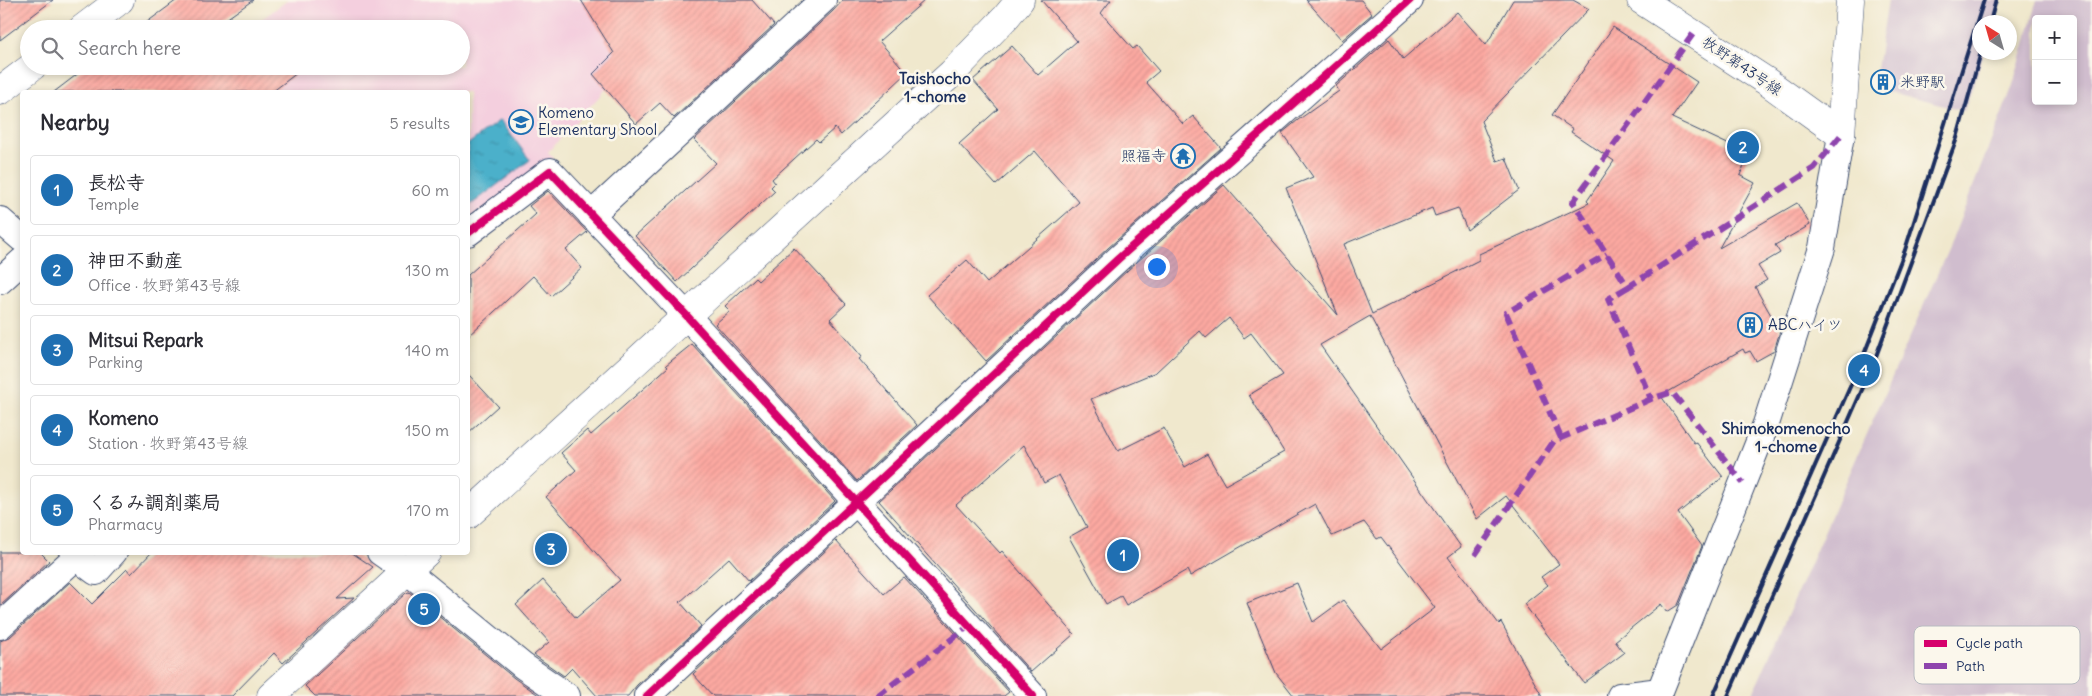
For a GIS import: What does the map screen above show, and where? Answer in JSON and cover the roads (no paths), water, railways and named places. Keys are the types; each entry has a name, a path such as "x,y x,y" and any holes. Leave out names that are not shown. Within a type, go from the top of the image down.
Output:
{"street":[{"path":"94,20 120,0"},
{"path":"592,214 824,0"},
{"path":"470,514 952,73 1020,0"},
{"path":"647,696 1118,259 1410,0"},
{"name":"牧野第43号線","path":"1641,0 1766,81 1841,136"},
{"path":"1620,696 1659,694 1766,424 1822,248 1841,136 1850,0"},
{"path":"0,91 20,75"},
{"path":"470,231 550,171 686,315 1033,696"},
{"path":"0,220 20,237"},
{"path":"0,281 20,263"},
{"path":"0,626 76,557 96,572 111,555"},
{"path":"384,555 407,571 523,666 567,696"},
{"path":"271,696 424,555"}],"water":[{"path":"500,120 530,160 470,205 470,142"}],"railway":[{"path":"1713,696 1861,362 1905,250 1984,0"},
{"path":"1992,15 1996,0"},
{"path":"1728,696 1872,367 1957,138 1979,60"}],"place":[{"name":"米野駅","path":"1883,82"},
{"name":"Komeno Elementary Shool","path":"521,122"},
{"name":"神田不動産","path":"1743,147"},
{"name":"照福寺","path":"1183,156"},
{"name":"ABCハイツ","path":"1750,325"},
{"name":"Komeno","path":"1864,370"},
{"name":"Mitsui Repark","path":"551,549"},
{"name":"長松寺","path":"1123,555"},
{"name":"くるみ調剤薬局","path":"424,609"}],"district":[{"name":"Taishocho 1-chome","path":"935,87"},
{"name":"Shimokomenocho 1-chome","path":"1786,437"}]}
